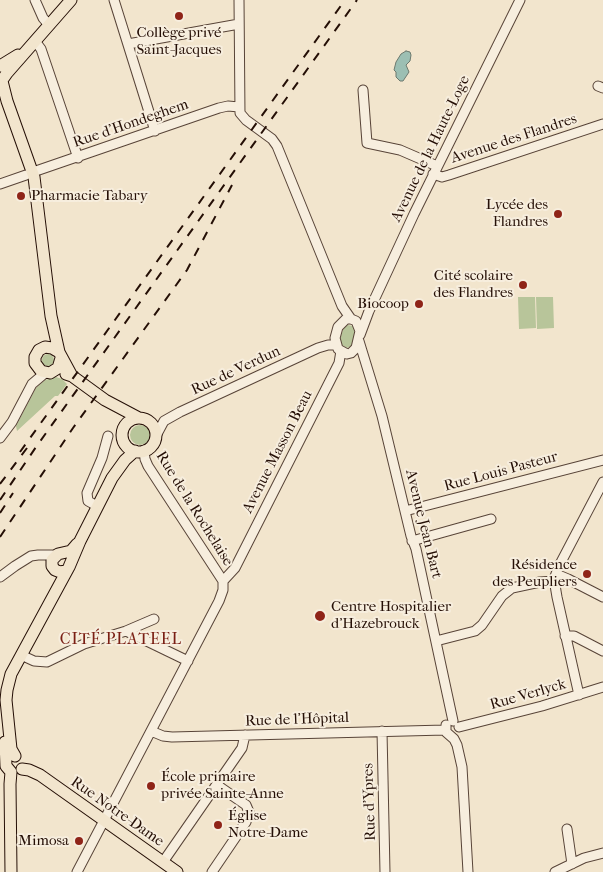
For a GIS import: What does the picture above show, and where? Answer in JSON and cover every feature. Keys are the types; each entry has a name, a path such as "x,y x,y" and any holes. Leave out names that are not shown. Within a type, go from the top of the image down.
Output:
{"main road":[{"path":"50,372 60,366 60,355 51,316 43,256 35,224 30,174 1,75 33,43 71,0"},
{"path":"0,94 30,174"},
{"path":"51,316 49,335 45,347 37,354 36,364 40,370 72,376"},
{"path":"45,347 52,348 60,355 72,376 105,400 152,424 156,436 152,445 125,460 112,478"},
{"path":"105,400 115,412 127,446 140,451"},
{"path":"11,872 10,781 15,764 11,749 6,693 11,674 60,563 80,541 112,478 121,456 123,435 130,420 139,418"},
{"path":"15,764 2,735 5,678 16,653 56,584 60,563"},
{"name":"Rue Notre-Dame","path":"15,764 40,775 177,872"}],"street":[{"path":"35,0 42,18 49,25"},
{"path":"114,0 155,131"},
{"path":"239,0 240,107 243,117 271,138 277,146 342,306 360,327 355,349 342,350"},
{"name":"Avenue de la Haute-Loge","path":"359,338 369,311 435,170 520,0"},
{"path":"128,44 239,24"},
{"path":"33,43 41,49 78,158"},
{"path":"363,90 368,143 400,150 435,170"},
{"name":"Rue d'Hondeghem","path":"0,184 222,107 240,107"},
{"name":"Avenue des Flandres","path":"435,170 446,176 603,124"},
{"path":"340,325 342,306"},
{"name":"Avenue de la Haute-Loge","path":"353,320 361,319 369,311"},
{"path":"353,320 344,320 335,335 342,350 358,356 366,365"},
{"name":"Avenue Jean Bart","path":"359,338 382,416 412,541 416,549 460,756 463,776 468,872"},
{"name":"Rue de Verdun","path":"156,436 163,423 176,414 318,348 328,345 342,350"},
{"name":"Avenue Masson Beau","path":"77,872 188,661 222,594 223,581 236,564 339,363 342,350"},
{"path":"0,431 10,416 36,364"},
{"path":"0,438 12,422 32,384 50,372"},
{"path":"98,506 88,501 87,493 102,458 108,436"},
{"name":"Rue de la Rochelaise","path":"140,451 223,581"},
{"name":"Rue Louis Pasteur","path":"405,512 603,460"},
{"path":"580,695 565,636 555,578 602,486"},
{"path":"412,541 491,518"},
{"path":"0,577 24,560 60,563"},
{"path":"215,569 228,569 236,564"},
{"path":"436,641 475,631 482,625 505,592 512,588 555,578 568,579 603,598"},
{"path":"21,654 34,661 47,662 84,644 126,631 154,619"},
{"path":"126,631 188,661"},
{"path":"565,636 574,636 603,651"},
{"name":"Rue Verlyck","path":"453,729 542,706 603,687"},
{"name":"Rue de l'Hôpital","path":"151,731 169,737 453,729"},
{"name":"Rue d'Ypres","path":"382,732 385,872"},
{"path":"163,862 242,748 245,735"},
{"path":"212,872 246,822 249,812 246,805 216,785"},
{"path":"567,829 572,864"},
{"path":"555,872 584,858 603,853"}],"green space":[{"path":"518,297 535,297 536,328 519,329"},
{"path":"536,297 553,297 554,328 537,329"},
{"path":"348,325 353,326 355,334 351,346 347,348 342,345 340,339 344,327"},
{"path":"46,354 50,354 54,360 50,366 46,366 42,362 42,358"},
{"path":"56,377 62,379 67,384 58,396 55,396 17,431 16,426 36,388 45,380"},
{"path":"140,425 147,428 150,435 147,442 140,445 133,442 130,435 133,428"}],"water":[{"path":"406,51 410,52 411,55 410,61 406,65 409,72 403,81 400,81 396,77 394,70 401,54"}],"railway":[{"path":"20,452 345,0"},
{"path":"0,500 357,0"},
{"path":"0,537 73,428 187,270 232,185"},
{"path":"0,484 27,448"},
{"path":"0,513 13,493"}],"place":[{"name":"Collège privé Saint-Jacques","path":"179,16"},
{"name":"Pharmacie Tabary","path":"21,196"},
{"name":"Lycée des Flandres","path":"558,214"},
{"name":"Cité scolaire des Flandres","path":"523,285"},
{"name":"Biocoop","path":"419,304"},
{"name":"Résidence des Peupliers","path":"587,574"},
{"name":"Centre Hospitalier d'Hazebrouck","path":"320,616"},
{"name":"École primaire privée Sainte-Anne","path":"151,786"},
{"name":"Église Notre-Dame","path":"218,825"},
{"name":"Mimosa","path":"79,841"}],"district":[{"name":"CITÉ PLATEEL","path":"121,640"}]}
